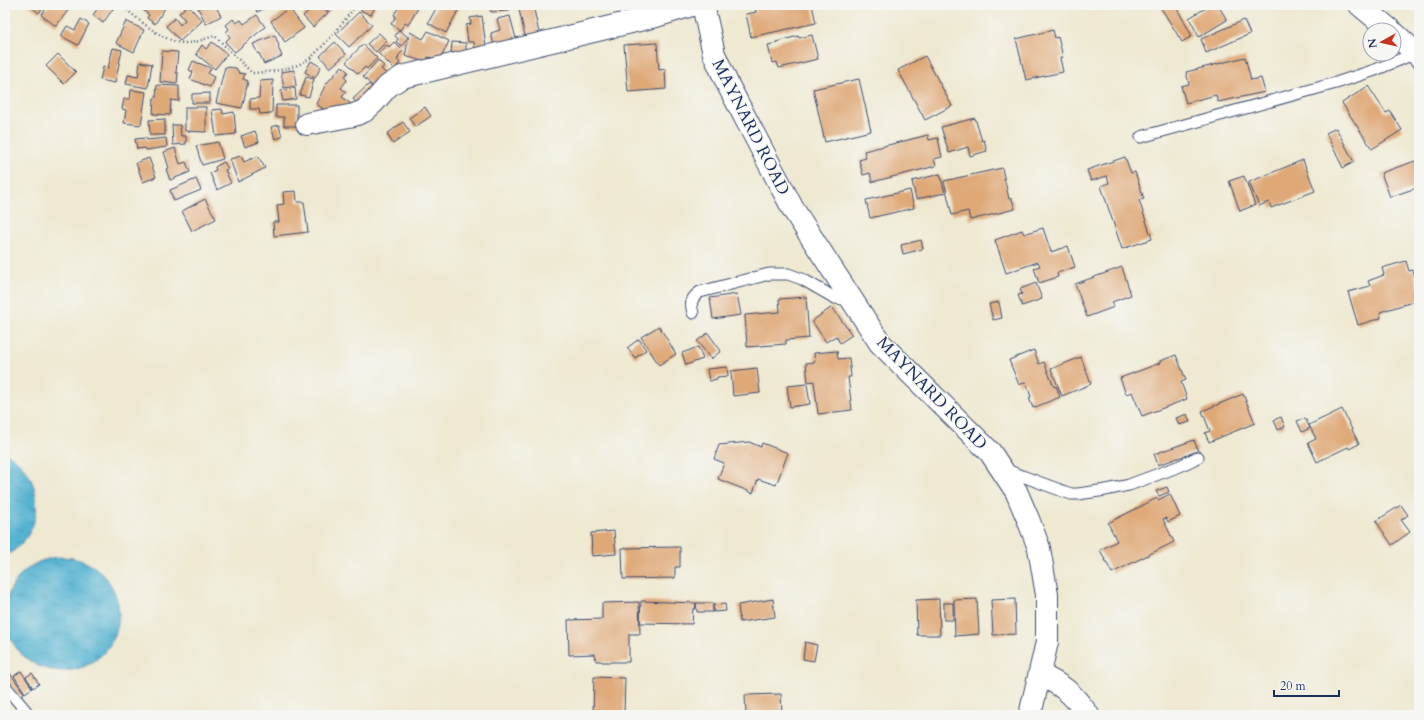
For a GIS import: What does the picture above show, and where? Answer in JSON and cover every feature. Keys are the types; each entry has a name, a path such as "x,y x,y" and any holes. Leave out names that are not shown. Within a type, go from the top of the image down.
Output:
{"street":[{"path":"307,124 354,115 364,111 388,86 402,77 656,16 692,5"},
{"name":"MAYNARD ROAD","path":"703,5 714,54 727,83 793,209 880,342 990,452 1016,491 1039,548 1047,595 1047,642 1030,715"},
{"path":"1360,5 1380,22"},
{"path":"1402,40 1417,54"},
{"path":"1040,675 1056,682 1069,691 1088,715"}],"lane":[{"path":"1141,137 1336,83 1417,54"},
{"path":"693,313 691,300 700,292 769,274 788,274 802,279 835,298 853,300"},
{"path":"1001,469 1071,494 1078,494 1129,485 1180,466 1198,457"},
{"path":"5,686 26,710 27,715"}],"path":[{"path":"127,10 159,35 179,43 189,43 215,36 252,73 269,72 295,66 307,61 316,53 356,5"}],"water":[{"path":"5,453 17,461 26,470 36,494 37,507 35,520 30,532 18,547 5,556"},
{"path":"62,557 84,561 94,566 110,582 115,592 119,614 115,636 110,646 94,662 84,667 62,671 40,667 30,662 14,646 9,636 5,614 9,592 14,582 30,566 40,561"}],"building":[{"path":"29,5 45,5 39,13"},
{"path":"49,5 67,5 70,8 56,26 41,15"},
{"path":"100,5 103,7 105,5 115,6 103,23 93,15"},
{"path":"137,5 167,5 155,24 147,18 149,15"},
{"path":"188,5 202,21 180,41 166,26 175,18 180,25 185,20 179,13"},
{"path":"205,5 215,5 221,16 206,24 198,8"},
{"path":"254,5 272,5 257,12"},
{"path":"315,5 321,5 328,13 313,27 303,16"},
{"path":"323,5 336,5 329,12"},
{"path":"362,5 376,5 371,15 360,10"},
{"path":"400,5 420,5 408,25 405,23 400,30 391,24"},
{"path":"438,5 461,5 446,33 428,23"},
{"path":"490,5 508,5 509,11 491,12"},
{"path":"518,5 533,5 539,33 525,36"},
{"path":"771,5 772,8 787,5 812,5 816,23 751,37 746,14 756,12 755,7"},
{"path":"1165,5 1175,5 1192,36 1182,42 1161,8"},
{"path":"1211,5 1218,5 1227,20 1199,37 1189,18"},
{"path":"289,8 304,28 285,42 271,21"},
{"path":"359,12 372,25 349,47 336,34"},
{"path":"257,15 265,27 235,52 225,42 230,37 226,32 229,29 226,25 233,19 236,23 241,20 244,24"},
{"path":"482,16 486,47 475,49 474,42 468,42 466,25 471,24 470,18"},
{"path":"510,16 517,42 495,49 491,33 500,30 497,19"},
{"path":"81,19 89,24 78,45 61,36 67,26 75,30"},
{"path":"1244,20 1250,34 1206,53 1201,39"},
{"path":"126,21 144,30 134,52 116,43"},
{"path":"399,30 408,37 402,46 396,42 398,39 395,36"},
{"path":"1053,30 1055,38 1058,37 1063,57 1060,58 1063,72 1026,80 1016,39"},
{"path":"428,31 449,41 440,60 428,57 426,62 405,56 410,32 423,39"},
{"path":"379,33 387,41 376,52 367,44"},
{"path":"275,35 282,56 264,64 253,44"},
{"path":"812,35 818,59 779,68 777,62 772,63 768,45 798,36 799,38"},
{"path":"212,42 227,54 215,69 196,54 202,45 206,49"},
{"path":"335,42 346,54 330,68 320,56"},
{"path":"394,42 403,51 398,56 399,57 397,60 400,63 394,69 378,53 387,45 389,47"},
{"path":"452,42 466,43 466,53 451,53"},
{"path":"657,43 659,70 665,69 666,89 628,92 624,45"},
{"path":"363,44 377,58 367,69 365,67 358,74 346,62"},
{"path":"113,48 122,50 115,83 100,80 103,67 108,68"},
{"path":"162,51 178,52 176,73 178,73 177,84 160,82"},
{"path":"58,54 76,72 64,84 46,66"},
{"path":"925,56 952,106 925,120 898,70"},
{"path":"1245,57 1251,80 1261,78 1265,92 1218,102 1216,95 1186,103 1181,86 1189,84 1186,72"},
{"path":"378,60 384,66 381,69 389,76 376,89 363,77"},
{"path":"193,61 211,68 208,74 214,77 210,87 190,79 193,72 189,70"},
{"path":"311,61 321,67 315,78 305,72"},
{"path":"140,62 152,64 148,88 126,84 128,75 138,77"},
{"path":"342,66 348,72 344,77 347,80 341,88 346,92 342,97 352,105 334,116 316,104 326,84"},
{"path":"225,67 236,68 239,73 245,74 243,79 248,81 242,108 216,103"},
{"path":"294,70 296,86 284,88 281,72"},
{"path":"306,77 314,79 309,97 300,95"},
{"path":"859,79 871,131 825,142 813,89"},
{"path":"273,80 272,113 260,114 259,109 250,109 250,99 259,98 260,81"},
{"path":"369,84 378,94 363,109 353,99"},
{"path":"157,85 179,86 179,101 171,100 170,115 153,114"},
{"path":"1368,86 1386,113 1390,111 1402,130 1372,149 1342,103"},
{"path":"295,88 296,99 283,101 281,91"},
{"path":"131,90 146,92 141,125 124,123 126,110 122,109 124,99 130,99"},
{"path":"210,93 210,103 192,103 192,94"},
{"path":"276,105 297,105 297,126 284,126 284,117 276,117"},
{"path":"185,107 206,107 206,132 185,131"},
{"path":"425,107 431,116 415,127 409,118"},
{"path":"222,109 223,114 234,112 236,134 216,136 212,110"},
{"path":"975,118 982,141 984,140 987,151 970,156 968,147 949,153 941,127"},
{"path":"165,119 165,135 150,135 149,120"},
{"path":"403,122 410,132 393,144 387,134"},
{"path":"172,125 180,125 181,136 186,136 186,144 173,145"},
{"path":"279,125 282,137 275,139 271,127"},
{"path":"1336,128 1354,162 1343,168 1326,133"},
{"path":"255,131 259,142 245,147 241,136"},
{"path":"928,135 929,140 938,138 942,157 934,159 936,166 872,182 870,173 863,175 859,160 866,158 864,151"},
{"path":"146,138 147,140 166,138 167,147 146,150 145,148 137,149 135,139"},
{"path":"218,142 223,159 202,165 196,146"},
{"path":"175,148 180,164 186,162 190,172 170,180 166,169 169,168 164,152"},
{"path":"241,156 244,162 258,156 265,168 238,182 230,159"},
{"path":"1125,157 1131,173 1135,172 1144,199 1139,200 1152,239 1122,249 1101,186 1109,183 1107,176 1091,181 1087,170"},
{"path":"149,158 156,177 143,182 136,163"},
{"path":"1303,160 1315,191 1271,208 1269,202 1259,206 1249,182"},
{"path":"1415,161 1419,174 1419,187 1390,197 1381,173"},
{"path":"224,162 228,169 225,170 231,183 217,190 210,173 216,170 215,167"},
{"path":"1002,168 1009,199 1012,199 1015,209 970,220 968,211 952,215 944,181"},
{"path":"940,174 945,193 916,199 912,181"},
{"path":"1244,176 1255,205 1240,211 1229,181"},
{"path":"196,179 201,190 174,201 170,190"},
{"path":"910,190 914,208 870,218 866,200"},
{"path":"296,191 297,202 304,202 308,232 274,236 273,222 279,222 277,205 284,204 283,192"},
{"path":"205,199 216,219 192,231 182,211"},
{"path":"1043,228 1051,252 1068,246 1075,267 1057,273 1058,277 1039,283 1034,268 1040,266 1038,262 1006,273 995,240 1022,230 1024,234"},
{"path":"921,240 923,249 903,254 901,245"},
{"path":"1406,261 1409,271 1413,270 1419,290 1419,300 1380,312 1381,318 1358,325 1348,292 1370,286 1368,281 1384,275 1382,268"},
{"path":"1122,267 1131,295 1112,302 1114,307 1087,317 1075,284"},
{"path":"1036,283 1042,299 1022,306 1018,295 1022,294 1020,289"},
{"path":"737,294 741,315 713,319 710,298"},
{"path":"806,297 809,338 786,340 786,344 747,347 745,315 780,312 779,299"},
{"path":"999,302 1002,318 993,320 989,304"},
{"path":"832,307 852,335 840,343 836,336 826,342 812,321"},
{"path":"659,326 676,354 659,365 641,337"},
{"path":"708,333 721,351 711,359 697,341"},
{"path":"639,339 646,350 635,358 627,348"},
{"path":"698,347 703,359 686,365 682,353"},
{"path":"1034,350 1039,364 1044,362 1054,387 1056,386 1060,397 1033,408 1029,398 1031,397 1026,382 1019,385 1009,360"},
{"path":"837,351 838,359 849,358 851,377 848,377 852,410 818,414 814,381 808,382 806,363 815,362 814,353"},
{"path":"1176,355 1186,380 1181,382 1187,399 1142,416 1132,392 1126,394 1120,378 1160,363 1160,361"},
{"path":"1081,357 1091,384 1062,396 1051,369"},
{"path":"727,367 728,376 717,377 717,379 709,381 707,369"},
{"path":"757,368 760,393 733,396 731,371"},
{"path":"807,384 810,404 790,407 787,386"},
{"path":"1243,394 1255,423 1209,442 1205,433 1210,431 1202,411"},
{"path":"1342,409 1359,444 1349,449 1348,447 1317,462 1308,443 1316,439 1309,425"},
{"path":"1187,414 1190,422 1179,425 1176,418"},
{"path":"1281,417 1285,427 1278,430 1274,420"},
{"path":"1305,418 1310,428 1302,432 1297,421"},
{"path":"1194,440 1198,451 1158,465 1154,454"},
{"path":"749,442 761,447 762,443 788,453 776,485 758,479 753,493 718,479 724,463 714,459 719,445"},
{"path":"1167,487 1169,492 1159,496 1156,491"},
{"path":"1170,494 1180,516 1168,522 1166,518 1163,519 1174,542 1112,573 1100,550 1117,541 1108,523 1157,498 1158,500"},
{"path":"1401,505 1408,515 1401,520 1410,532 1392,545 1376,521"},
{"path":"614,531 616,554 592,556 591,533"},
{"path":"680,547 680,567 675,567 675,578 623,579 622,548"},
{"path":"773,599 775,617 740,622 738,605"},
{"path":"939,599 940,635 917,635 916,600"},
{"path":"977,599 979,634 955,636 954,600"},
{"path":"1015,599 1016,634 993,635 991,600"},
{"path":"641,601 696,603 695,609 693,609 692,624 640,623"},
{"path":"639,602 640,634 629,634 629,662 596,661 595,654 569,655 568,620 602,619 602,603"},
{"path":"696,603 713,603 713,612 697,612"},
{"path":"944,603 953,603 953,620 944,620"},
{"path":"725,604 726,611 714,612 713,605"},
{"path":"805,642 817,645 814,661 803,659"},
{"path":"5,666 24,693 18,697 5,679"},
{"path":"21,671 32,688 25,693 14,676"},
{"path":"32,673 39,684 33,688 26,677"},
{"path":"594,677 625,678 624,715 593,715"},
{"path":"781,694 782,715 746,715 745,695"}]}
